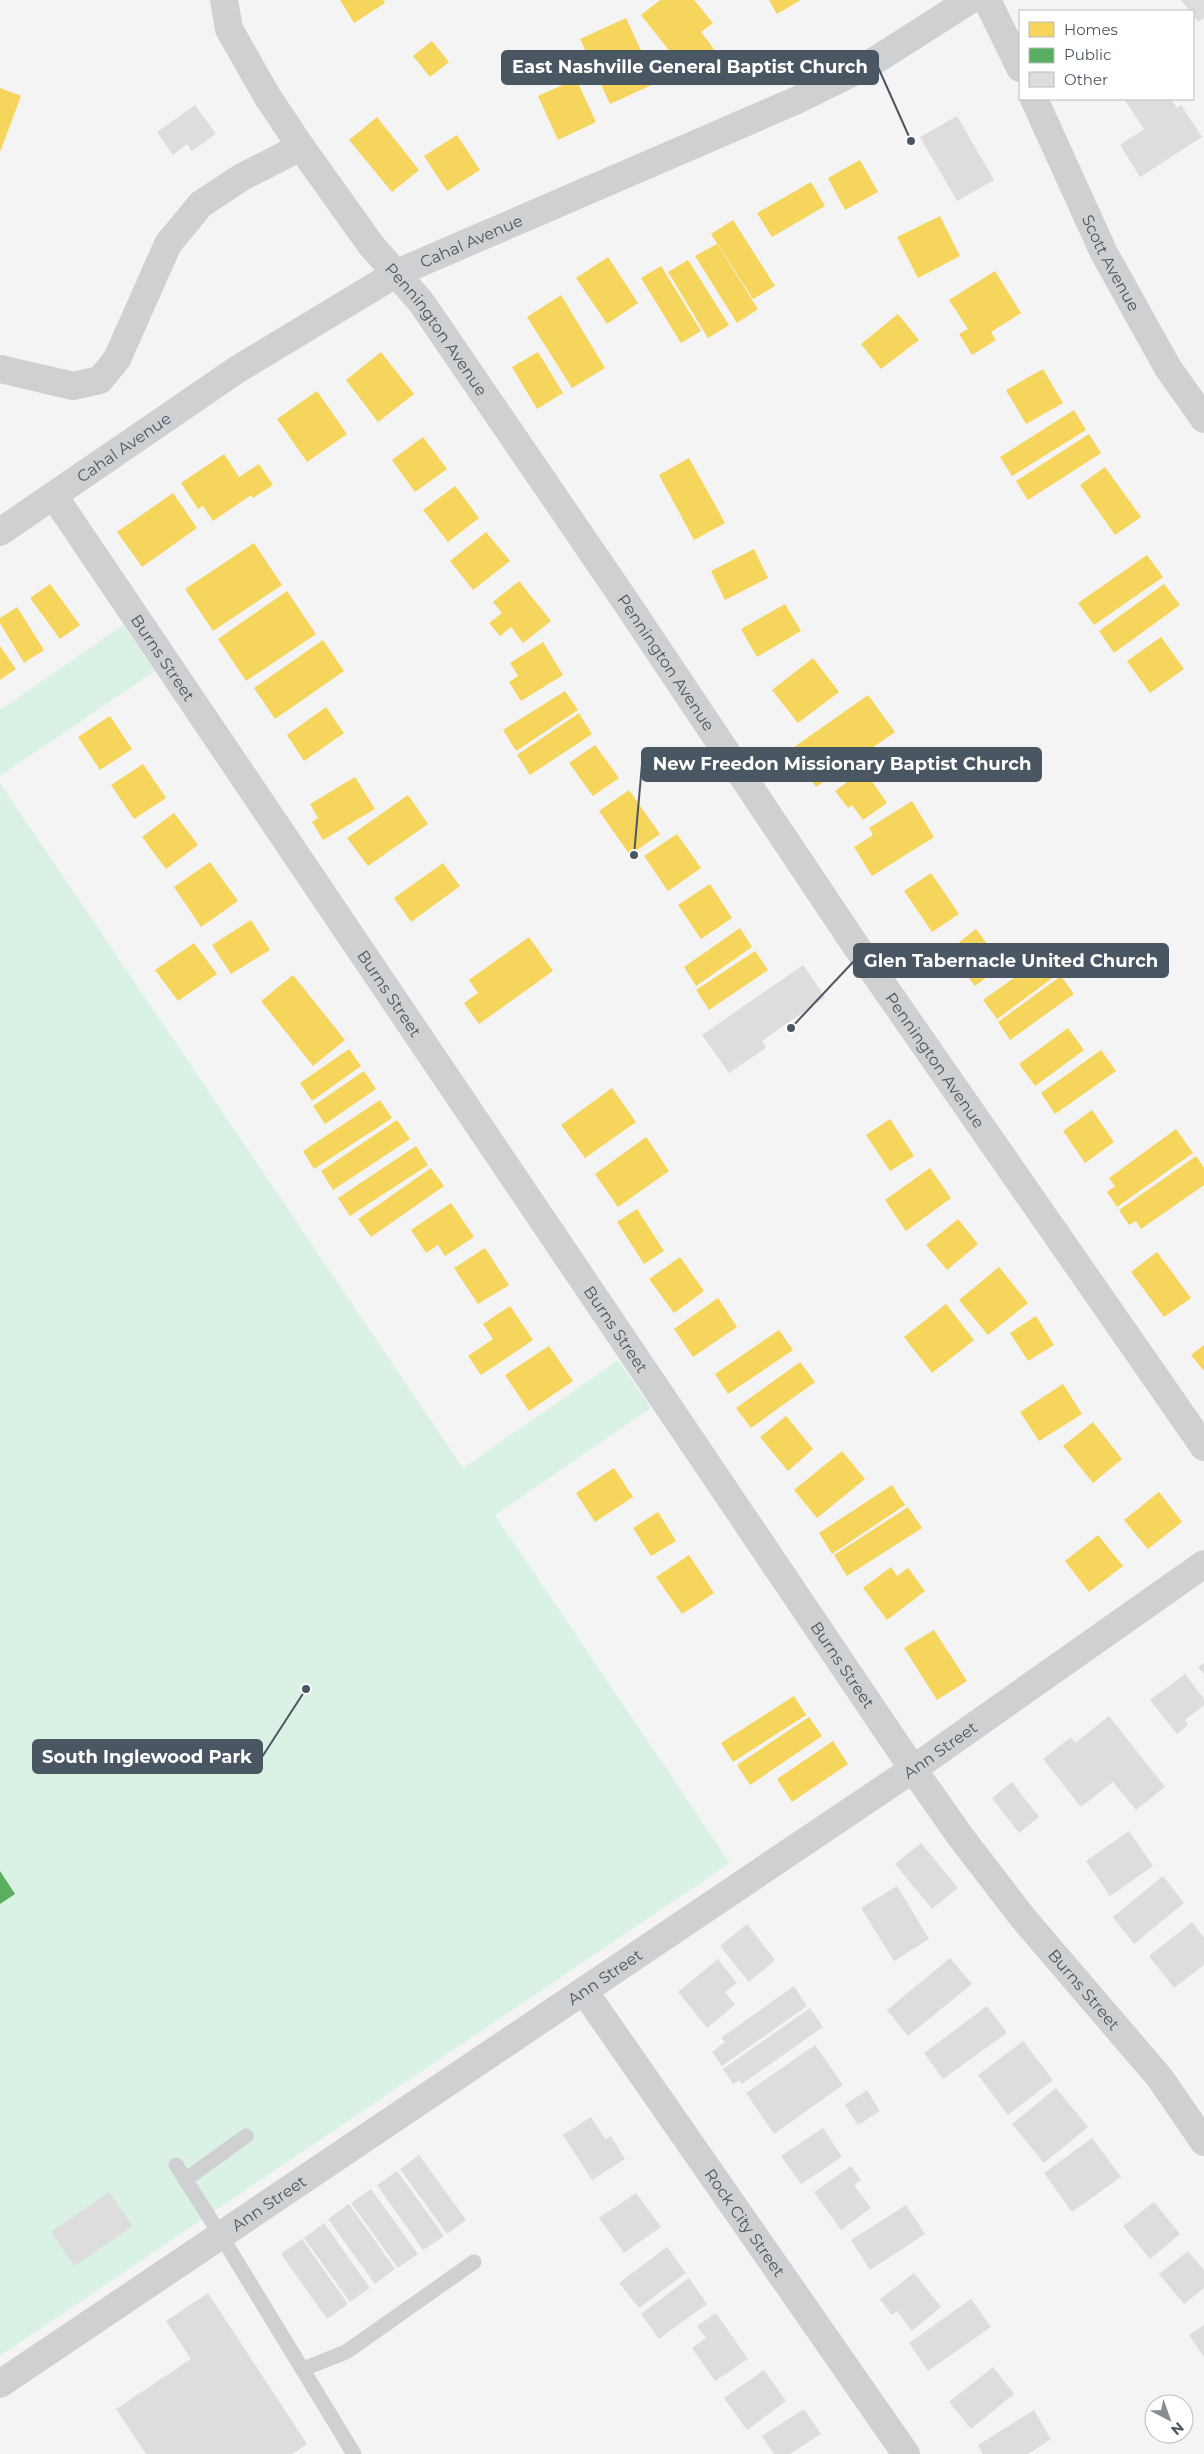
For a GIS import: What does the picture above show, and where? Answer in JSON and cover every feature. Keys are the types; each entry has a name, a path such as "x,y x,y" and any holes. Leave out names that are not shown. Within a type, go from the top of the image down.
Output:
{"street":[{"name":"Pennington Avenue","path":"224,0 229,29 268,96 301,147 371,244 421,302 626,602 860,952 1204,1447"},
{"name":"Cahal Avenue","path":"0,532 238,369 397,273 795,101 868,65 970,0"},
{"path":"987,0 1019,66"},
{"name":"Scott Avenue","path":"1034,100 1104,253 1168,368 1204,419"},
{"path":"0,369 73,386 100,380 117,360 168,244 201,204 242,177 301,147"},
{"name":"Burns Street","path":"54,496 913,1769 960,1836 1023,1918 1160,2078 1204,2142"},
{"name":"Ann Street","path":"0,2384 913,1769 1204,1564"},
{"name":"Rock City Street","path":"584,1991 906,2454"}],"lane":[{"path":"185,2180 246,2136"},
{"path":"176,2165 354,2454"},
{"path":"302,2369 346,2352 474,2262"}],"green space":[{"path":"123,625 155,671 0,776 0,710"},
{"path":"0,783 463,1468 618,1360 651,1408 495,1515 730,1863 0,2356"}],"building: Homes":[{"path":"340,0 383,0 385,3 354,23"},
{"path":"660,0 694,0 713,23 701,32 714,49 686,72 641,15"},
{"path":"769,0 801,0 777,14"},
{"path":"626,18 656,83 610,104 580,39"},
{"path":"432,41 449,62 430,77 413,56"},
{"path":"576,79 596,122 558,140 538,96"},
{"path":"0,88 21,96 0,152"},
{"path":"377,117 419,170 392,192 349,140"},
{"path":"457,135 480,170 447,191 424,156"},
{"path":"860,160 878,192 845,210 828,178"},
{"path":"811,182 825,206 772,237 757,213"},
{"path":"940,216 960,256 918,278 897,237"},
{"path":"733,220 775,286 753,299 711,234"},
{"path":"717,244 758,309 737,323 695,256"},
{"path":"608,257 638,303 607,324 576,278"},
{"path":"688,260 729,325 708,338 668,272"},
{"path":"661,266 701,331 681,343 641,278"},
{"path":"995,271 1021,313 991,332 996,340 972,355 959,334 968,329 949,300"},
{"path":"561,295 605,368 572,388 527,317"},
{"path":"898,314 919,340 881,369 861,344"},
{"path":"381,352 414,394 378,422 346,380"},
{"path":"538,352 563,393 537,409 512,367"},
{"path":"1043,369 1063,403 1026,424 1006,390"},
{"path":"317,391 347,434 307,462 277,419"},
{"path":"1074,410 1086,430 1012,476 1000,457"},
{"path":"1089,434 1101,453 1028,500 1016,481"},
{"path":"423,437 447,469 415,492 392,460"},
{"path":"224,454 239,477 259,464 273,485 253,498 251,495 213,521 203,506 198,509 181,483"},
{"path":"689,458 725,523 694,540 659,475"},
{"path":"1105,467 1141,517 1115,535 1080,485"},
{"path":"455,486 479,518 448,542 423,510"},
{"path":"173,493 197,528 142,567 117,532"},
{"path":"486,532 510,561 473,590 450,561"},
{"path":"254,543 282,585 213,631 185,589"},
{"path":"754,549 768,578 725,600 711,571"},
{"path":"1147,555 1163,577 1094,625 1078,603"},
{"path":"519,581 551,621 523,643 511,627 500,636 489,623 502,613 493,602"},
{"path":"50,584 80,625 60,639 30,598"},
{"path":"1164,584 1180,605 1114,653 1099,631"},
{"path":"287,591 316,634 246,681 218,639"},
{"path":"785,604 801,631 757,657 741,629"},
{"path":"17,607 44,650 24,663 0,623 0,618"},
{"path":"1161,637 1184,669 1150,693 1127,661"},
{"path":"323,640 344,671 275,719 254,688"},
{"path":"543,642 563,675 521,701 509,682 518,676 510,663"},
{"path":"0,646 16,669 0,680"},
{"path":"813,658 839,692 798,723 772,690"},
{"path":"565,691 578,710 516,751 503,730"},
{"path":"868,695 895,732 816,787 790,750"},
{"path":"326,707 344,733 304,761 287,735"},
{"path":"579,713 592,734 530,775 517,755"},
{"path":"110,716 132,749 100,770 78,737"},
{"path":"595,745 619,778 593,796 569,763"},
{"path":"143,764 166,798 134,819 111,785"},
{"path":"864,770 887,803 863,820 852,805 848,808 835,791"},
{"path":"355,777 375,809 323,840 312,822 318,818 310,804"},
{"path":"629,790 660,834 630,855 599,811"},
{"path":"408,795 428,824 368,866 347,838"},
{"path":"912,801 934,837 872,876 854,847 873,835 869,828"},
{"path":"174,813 198,845 166,869 142,837"},
{"path":"677,834 701,868 668,891 644,856"},
{"path":"210,862 238,901 201,927 174,887"},
{"path":"443,863 460,886 411,922 394,898"},
{"path":"931,873 959,914 932,932 904,891"},
{"path":"710,884 732,918 701,939 678,905"},
{"path":"251,920 270,950 231,974 212,945"},
{"path":"740,928 752,947 696,986 684,967"},
{"path":"976,929 1003,965 975,986 948,951"},
{"path":"529,937 553,971 479,1024 464,1003 478,993 469,980"},
{"path":"194,943 217,974 178,1001 155,970"},
{"path":"755,951 768,970 709,1010 696,990"},
{"path":"1046,955 1059,973 997,1019 983,1000"},
{"path":"293,975 345,1040 313,1066 261,1001"},
{"path":"1061,976 1074,994 1010,1040 998,1022"},
{"path":"1068,1028 1084,1050 1035,1086 1019,1064"},
{"path":"349,1049 361,1066 312,1101 300,1083"},
{"path":"1101,1050 1116,1071 1055,1114 1041,1093"},
{"path":"364,1071 376,1089 325,1124 313,1106"},
{"path":"612,1088 636,1122 585,1158 561,1125"},
{"path":"380,1100 392,1118 314,1169 303,1151"},
{"path":"1092,1110 1114,1142 1085,1163 1063,1131"},
{"path":"890,1119 914,1156 890,1171 866,1135"},
{"path":"397,1120 410,1139 333,1190 321,1171"},
{"path":"1176,1129 1193,1153 1117,1207 1107,1192 1115,1186 1109,1178"},
{"path":"646,1137 669,1171 618,1207 595,1174"},
{"path":"416,1146 428,1165 350,1216 338,1198"},
{"path":"1196,1156 1204,1168 1204,1185 1141,1229 1136,1221 1129,1225 1119,1210"},
{"path":"431,1168 444,1186 371,1237 358,1219"},
{"path":"930,1168 951,1198 906,1231 885,1200"},
{"path":"451,1203 474,1237 445,1256 438,1245 426,1253 411,1230"},
{"path":"637,1209 664,1251 644,1264 617,1222"},
{"path":"958,1219 978,1244 947,1270 926,1245"},
{"path":"485,1248 509,1285 478,1304 454,1268"},
{"path":"1157,1252 1191,1298 1164,1317 1131,1272"},
{"path":"680,1257 704,1291 674,1313 649,1279"},
{"path":"999,1267 1028,1303 988,1335 959,1300"},
{"path":"718,1298 737,1327 693,1357 674,1329"},
{"path":"946,1304 974,1340 932,1373 904,1337"},
{"path":"510,1306 533,1340 481,1375 468,1356 493,1339 483,1324"},
{"path":"1036,1316 1054,1345 1028,1361 1010,1333"},
{"path":"779,1330 793,1350 728,1394 715,1374"},
{"path":"1204,1345 1204,1371 1191,1355"},
{"path":"549,1346 573,1381 529,1411 505,1375"},
{"path":"800,1362 815,1382 751,1428 736,1408"},
{"path":"1063,1384 1082,1414 1039,1441 1020,1412"},
{"path":"786,1416 813,1449 788,1471 760,1437"},
{"path":"1093,1422 1122,1459 1093,1483 1063,1446"},
{"path":"842,1451 865,1479 817,1518 794,1490"},
{"path":"614,1468 633,1497 595,1522 576,1493"},
{"path":"892,1485 905,1505 832,1554 819,1533"},
{"path":"1159,1492 1182,1522 1148,1549 1124,1520"},
{"path":"908,1507 922,1528 847,1576 834,1555"},
{"path":"658,1512 676,1541 651,1556 633,1528"},
{"path":"1098,1535 1123,1566 1089,1592 1065,1561"},
{"path":"689,1555 714,1593 682,1614 656,1577"},
{"path":"891,1567 897,1576 908,1568 925,1591 887,1620 863,1588"},
{"path":"934,1630 967,1681 937,1700 904,1648"},
{"path":"794,1696 806,1715 733,1762 721,1743"},
{"path":"809,1717 822,1736 750,1785 737,1765"},
{"path":"833,1741 848,1764 792,1802 777,1779"}],"building: Public":[{"path":"0,1871 15,1894 0,1904"}],"building: Other":[{"path":"1181,0 1204,0 1204,18 1198,22 1194,16 1194,10 1189,10"},
{"path":"1125,100 1172,100 1177,108 1181,105 1202,137 1140,177 1120,145 1144,129"},
{"path":"195,105 216,134 192,151 187,144 173,155 157,132"},
{"path":"957,116 994,180 957,201 920,137"},
{"path":"803,965 825,997 762,1041 766,1048 729,1073 702,1035"},
{"path":"1204,1663 1204,1674 1198,1667"},
{"path":"1185,1674 1204,1699 1204,1705 1185,1720 1188,1725 1177,1734 1150,1700"},
{"path":"1109,1716 1165,1787 1136,1810 1113,1782 1081,1807 1043,1759 1071,1737 1075,1743"},
{"path":"1012,1782 1039,1817 1019,1833 992,1798"},
{"path":"1129,1831 1153,1866 1110,1896 1086,1861"},
{"path":"921,1843 958,1888 932,1909 895,1864"},
{"path":"1163,1876 1184,1903 1134,1944 1113,1917"},
{"path":"897,1886 929,1939 894,1961 861,1908"},
{"path":"1192,1922 1204,1938 1204,1965 1174,1988 1149,1956"},
{"path":"747,1924 775,1960 749,1982 720,1946"},
{"path":"950,1958 972,1984 908,2036 887,2010"},
{"path":"718,1959 737,1983 725,1992 735,2005 707,2028 678,1992"},
{"path":"794,1986 807,2006 722,2066 712,2052 725,2042 721,2038"},
{"path":"987,2006 1007,2033 943,2079 924,2053"},
{"path":"810,2008 823,2027 742,2084 739,2080 733,2084 723,2069"},
{"path":"1023,2041 1053,2080 1008,2115 978,2075"},
{"path":"815,2045 843,2085 774,2134 746,2093"},
{"path":"1056,2088 1088,2127 1044,2163 1012,2124"},
{"path":"867,2090 880,2111 858,2125 845,2105"},
{"path":"591,2117 605,2139 611,2136 625,2159 592,2180 563,2135"},
{"path":"823,2128 842,2157 801,2184 781,2156"},
{"path":"1092,2138 1121,2177 1072,2212 1044,2173"},
{"path":"419,2155 466,2220 447,2234 400,2169"},
{"path":"851,2166 861,2180 854,2185 871,2208 841,2230 814,2192"},
{"path":"397,2171 444,2236 423,2250 377,2185"},
{"path":"371,2189 418,2254 398,2268 351,2203"},
{"path":"109,2192 133,2226 74,2266 51,2232"},
{"path":"636,2193 661,2227 624,2253 599,2218"},
{"path":"1154,2202 1180,2234 1150,2259 1123,2226"},
{"path":"349,2204 395,2269 375,2284 328,2219"},
{"path":"906,2205 925,2234 870,2270 851,2240"},
{"path":"324,2223 370,2288 350,2302 304,2238"},
{"path":"302,2239 348,2304 327,2319 281,2254"},
{"path":"667,2247 686,2273 639,2308 619,2283"},
{"path":"1188,2251 1204,2270 1204,2288 1184,2304 1159,2274"},
{"path":"914,2273 941,2307 912,2331 897,2311 892,2315 880,2299"},
{"path":"689,2278 707,2304 659,2339 641,2314"},
{"path":"208,2293 307,2444 292,2454 146,2454 116,2409 191,2359 166,2321"},
{"path":"971,2299 991,2327 928,2371 909,2343"},
{"path":"716,2313 748,2359 715,2381 692,2348 706,2338 697,2326"},
{"path":"1204,2325 1204,2357 1189,2335"},
{"path":"993,2367 1014,2394 971,2429 949,2402"},
{"path":"764,2370 786,2401 747,2430 724,2398"},
{"path":"804,2409 821,2434 790,2454 774,2454 762,2436"},
{"path":"1034,2410 1051,2439 1028,2454 983,2454 978,2445"}],"place":[{"name":"East Nashville General Baptist Church","path":"911,141"},
{"name":"New Freedon Missionary Baptist Church","path":"634,855"},
{"name":"Glen Tabernacle United Church","path":"791,1028"},
{"name":"South Inglewood Park","path":"306,1689"}]}
